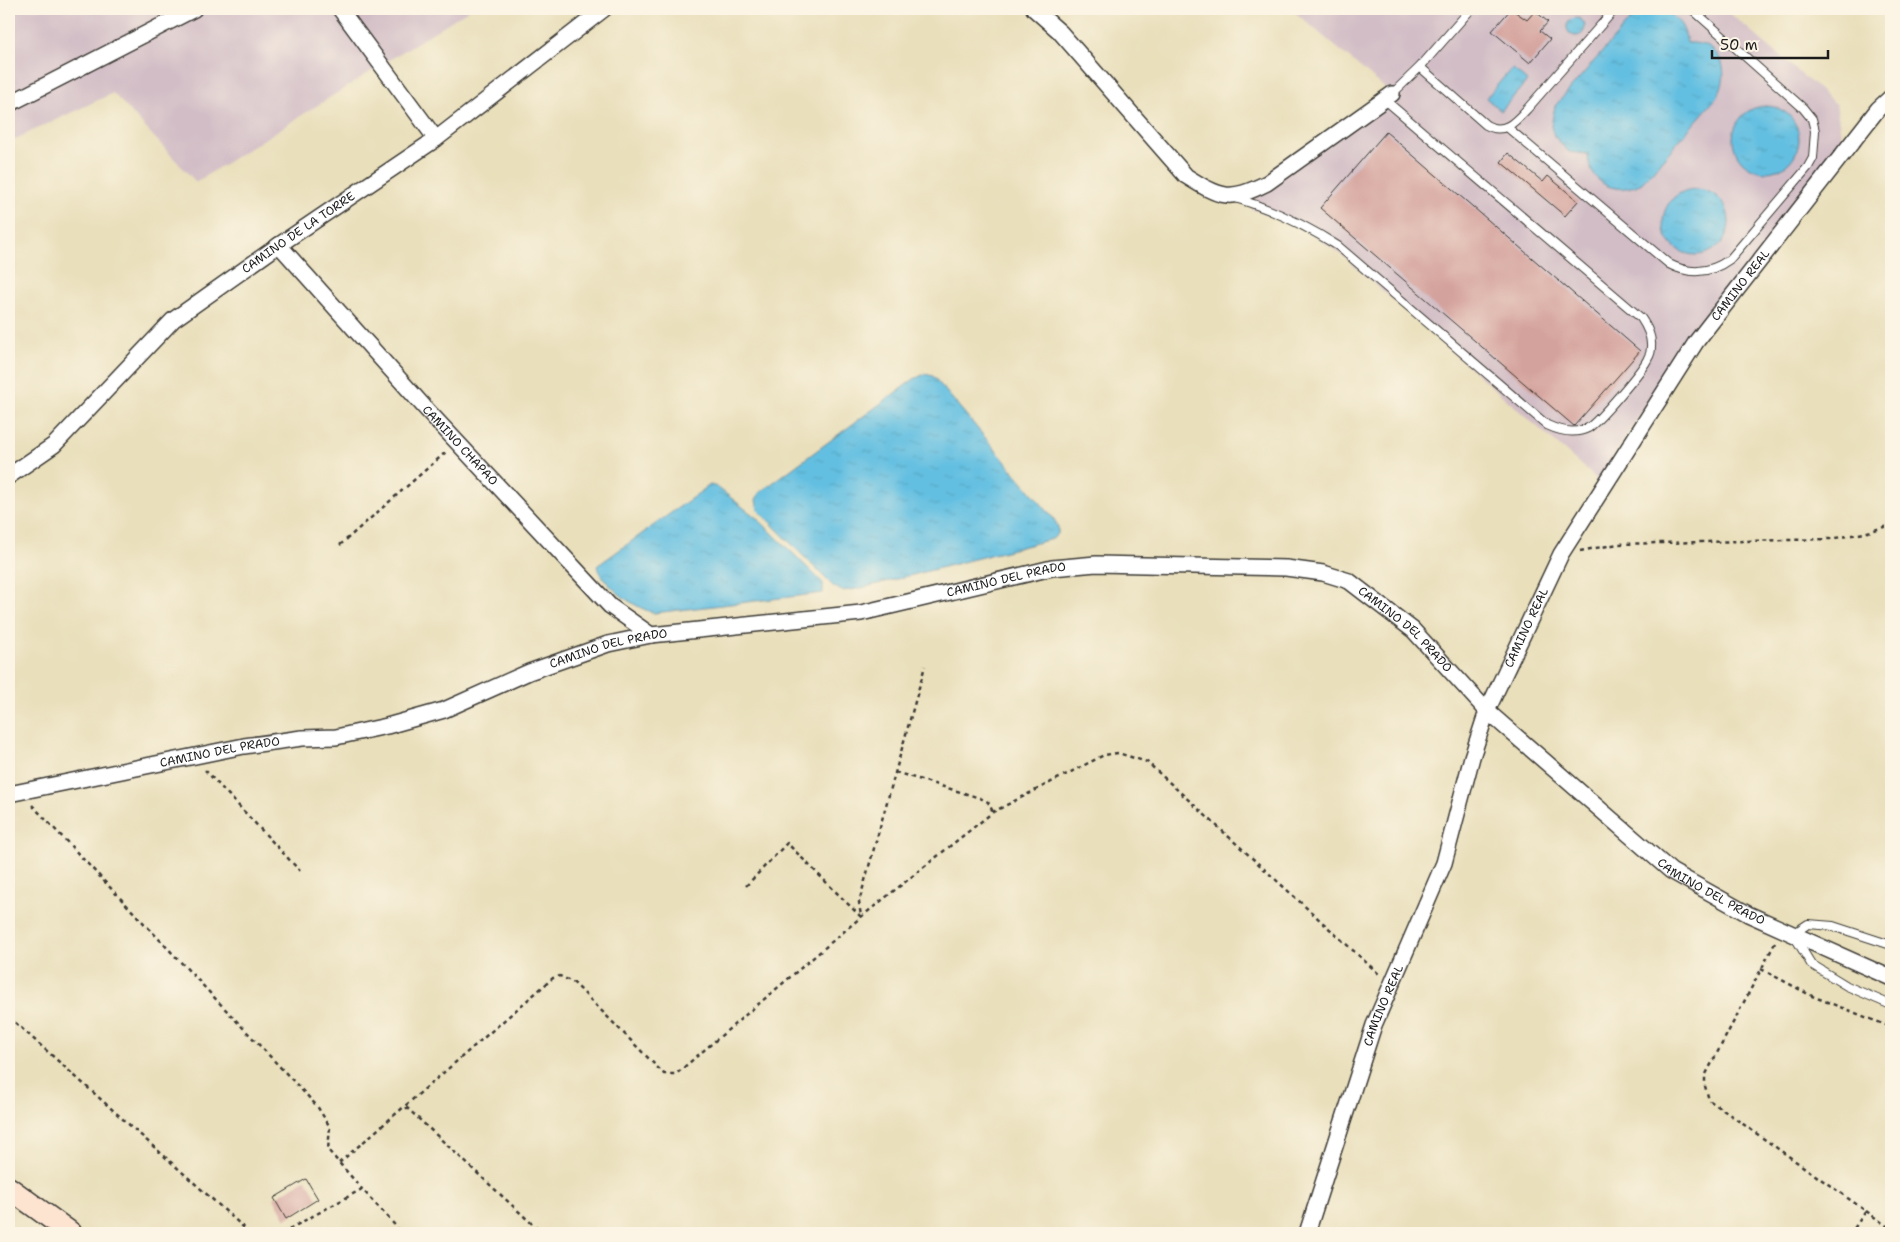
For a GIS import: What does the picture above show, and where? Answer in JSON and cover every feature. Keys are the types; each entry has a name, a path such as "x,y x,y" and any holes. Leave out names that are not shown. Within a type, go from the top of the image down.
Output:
{"main road":[{"path":"9,1188 71,1233"}],"street":[{"path":"9,104 194,9"},
{"path":"340,9 436,140"},
{"name":"CAMINO DE LA TORRE","path":"9,476 54,444 173,320 279,244 436,140 604,9"},
{"path":"1034,9 1060,32 1186,176 1209,191 1228,196 1246,194 1267,183 1388,97"},
{"name":"CAMINO REAL","path":"1307,1233 1374,1025 1444,863 1472,757 1487,711 1561,554 1696,342 1878,110 1891,97"},
{"name":"CAMINO CHAPAO","path":"279,244 457,442 610,606 651,635"},
{"name":"CAMINO DEL PRADO","path":"9,794 263,743 336,737 387,726 444,710 529,672 608,644 651,635 861,613 1052,568 1096,564 1286,568 1323,573 1349,581 1413,630 1487,711 1671,871 1748,914 1891,978"}],"lane":[{"path":"1228,196 1263,206 1301,223 1338,246 1547,425 1573,432 1587,428 1599,418 1648,359 1651,337 1647,327 1641,318 1388,97 1420,67 1471,9"},
{"path":"1420,67 1486,125 1493,129 1507,127 1527,109 1615,9"},
{"path":"1507,127 1669,264 1694,271 1711,270 1720,266 1730,259 1808,168 1816,146 1815,131 1812,119 1804,108 1692,9"},
{"path":"1891,945 1833,926 1808,924 1788,932 1811,964 1847,986 1891,1005"}],"path":[{"path":"340,545 457,442"},
{"path":"1561,554 1618,544 1830,539 1864,533 1891,525"},
{"path":"861,917 859,902 925,666"},
{"path":"339,1163 553,978 560,976 574,983 664,1074 676,1074 861,917 992,812 1104,755 1118,753 1147,762 1392,985"},
{"path":"192,756 300,871"},
{"path":"896,772 980,798 988,802 992,812"},
{"path":"27,805 33,805 317,1106 330,1127 328,1150 402,1233"},
{"path":"746,886 787,843 861,917"},
{"path":"1788,932 1761,969 1705,1076 1705,1086 1709,1100 1891,1230"},
{"path":"1761,969 1812,996 1891,1028"},
{"path":"9,1016 250,1233"},
{"path":"406,1107 542,1233"},
{"path":"282,1233 362,1189"},
{"path":"1851,1233 1866,1211"},
{"path":"934,1233 938,1230"}],"shaded area":[{"path":"9,9 470,9 196,182 113,93 9,142"},
{"path":"1291,9 1725,9 1836,104 1843,146 1685,345 1598,480 1343,256 1304,228 1251,209 1258,193 1392,94"}],"water":[{"path":"1652,10 1672,15 1683,29 1687,43 1708,47 1715,52 1723,67 1722,86 1718,96 1642,183 1632,187 1614,188 1599,180 1593,173 1588,154 1569,152 1554,136 1551,126 1555,106 1630,20 1644,11"},
{"path":"1572,18 1580,18 1585,23 1583,34 1572,36 1567,31 1567,23"},
{"path":"1512,68 1527,81 1501,111 1486,98"},
{"path":"1766,106 1778,109 1789,116 1796,127 1799,139 1796,151 1789,162 1778,169 1766,172 1754,169 1743,162 1736,151 1733,139 1736,127 1743,116 1754,109"},
{"path":"1696,189 1709,192 1719,199 1726,209 1729,222 1726,235 1719,245 1709,252 1696,255 1683,252 1673,245 1666,235 1663,222 1666,209 1673,199 1683,192"},
{"path":"925,374 933,376 1054,519 1058,527 1058,534 1052,539 862,588 842,591 833,586 758,510 756,500 759,493 914,379"},
{"path":"710,485 717,487 758,519 823,583 823,593 654,613 637,606 620,595 606,581 597,566"}],"building":[{"path":"1511,9 1527,20 1535,11 1548,22 1540,31 1550,39 1530,63 1492,31"},
{"path":"1386,132 1640,351 1574,426 1320,208"},
{"path":"1508,153 1543,182 1548,176 1578,201 1565,216 1501,162"},
{"path":"306,1179 318,1199 286,1219 274,1198"}]}
